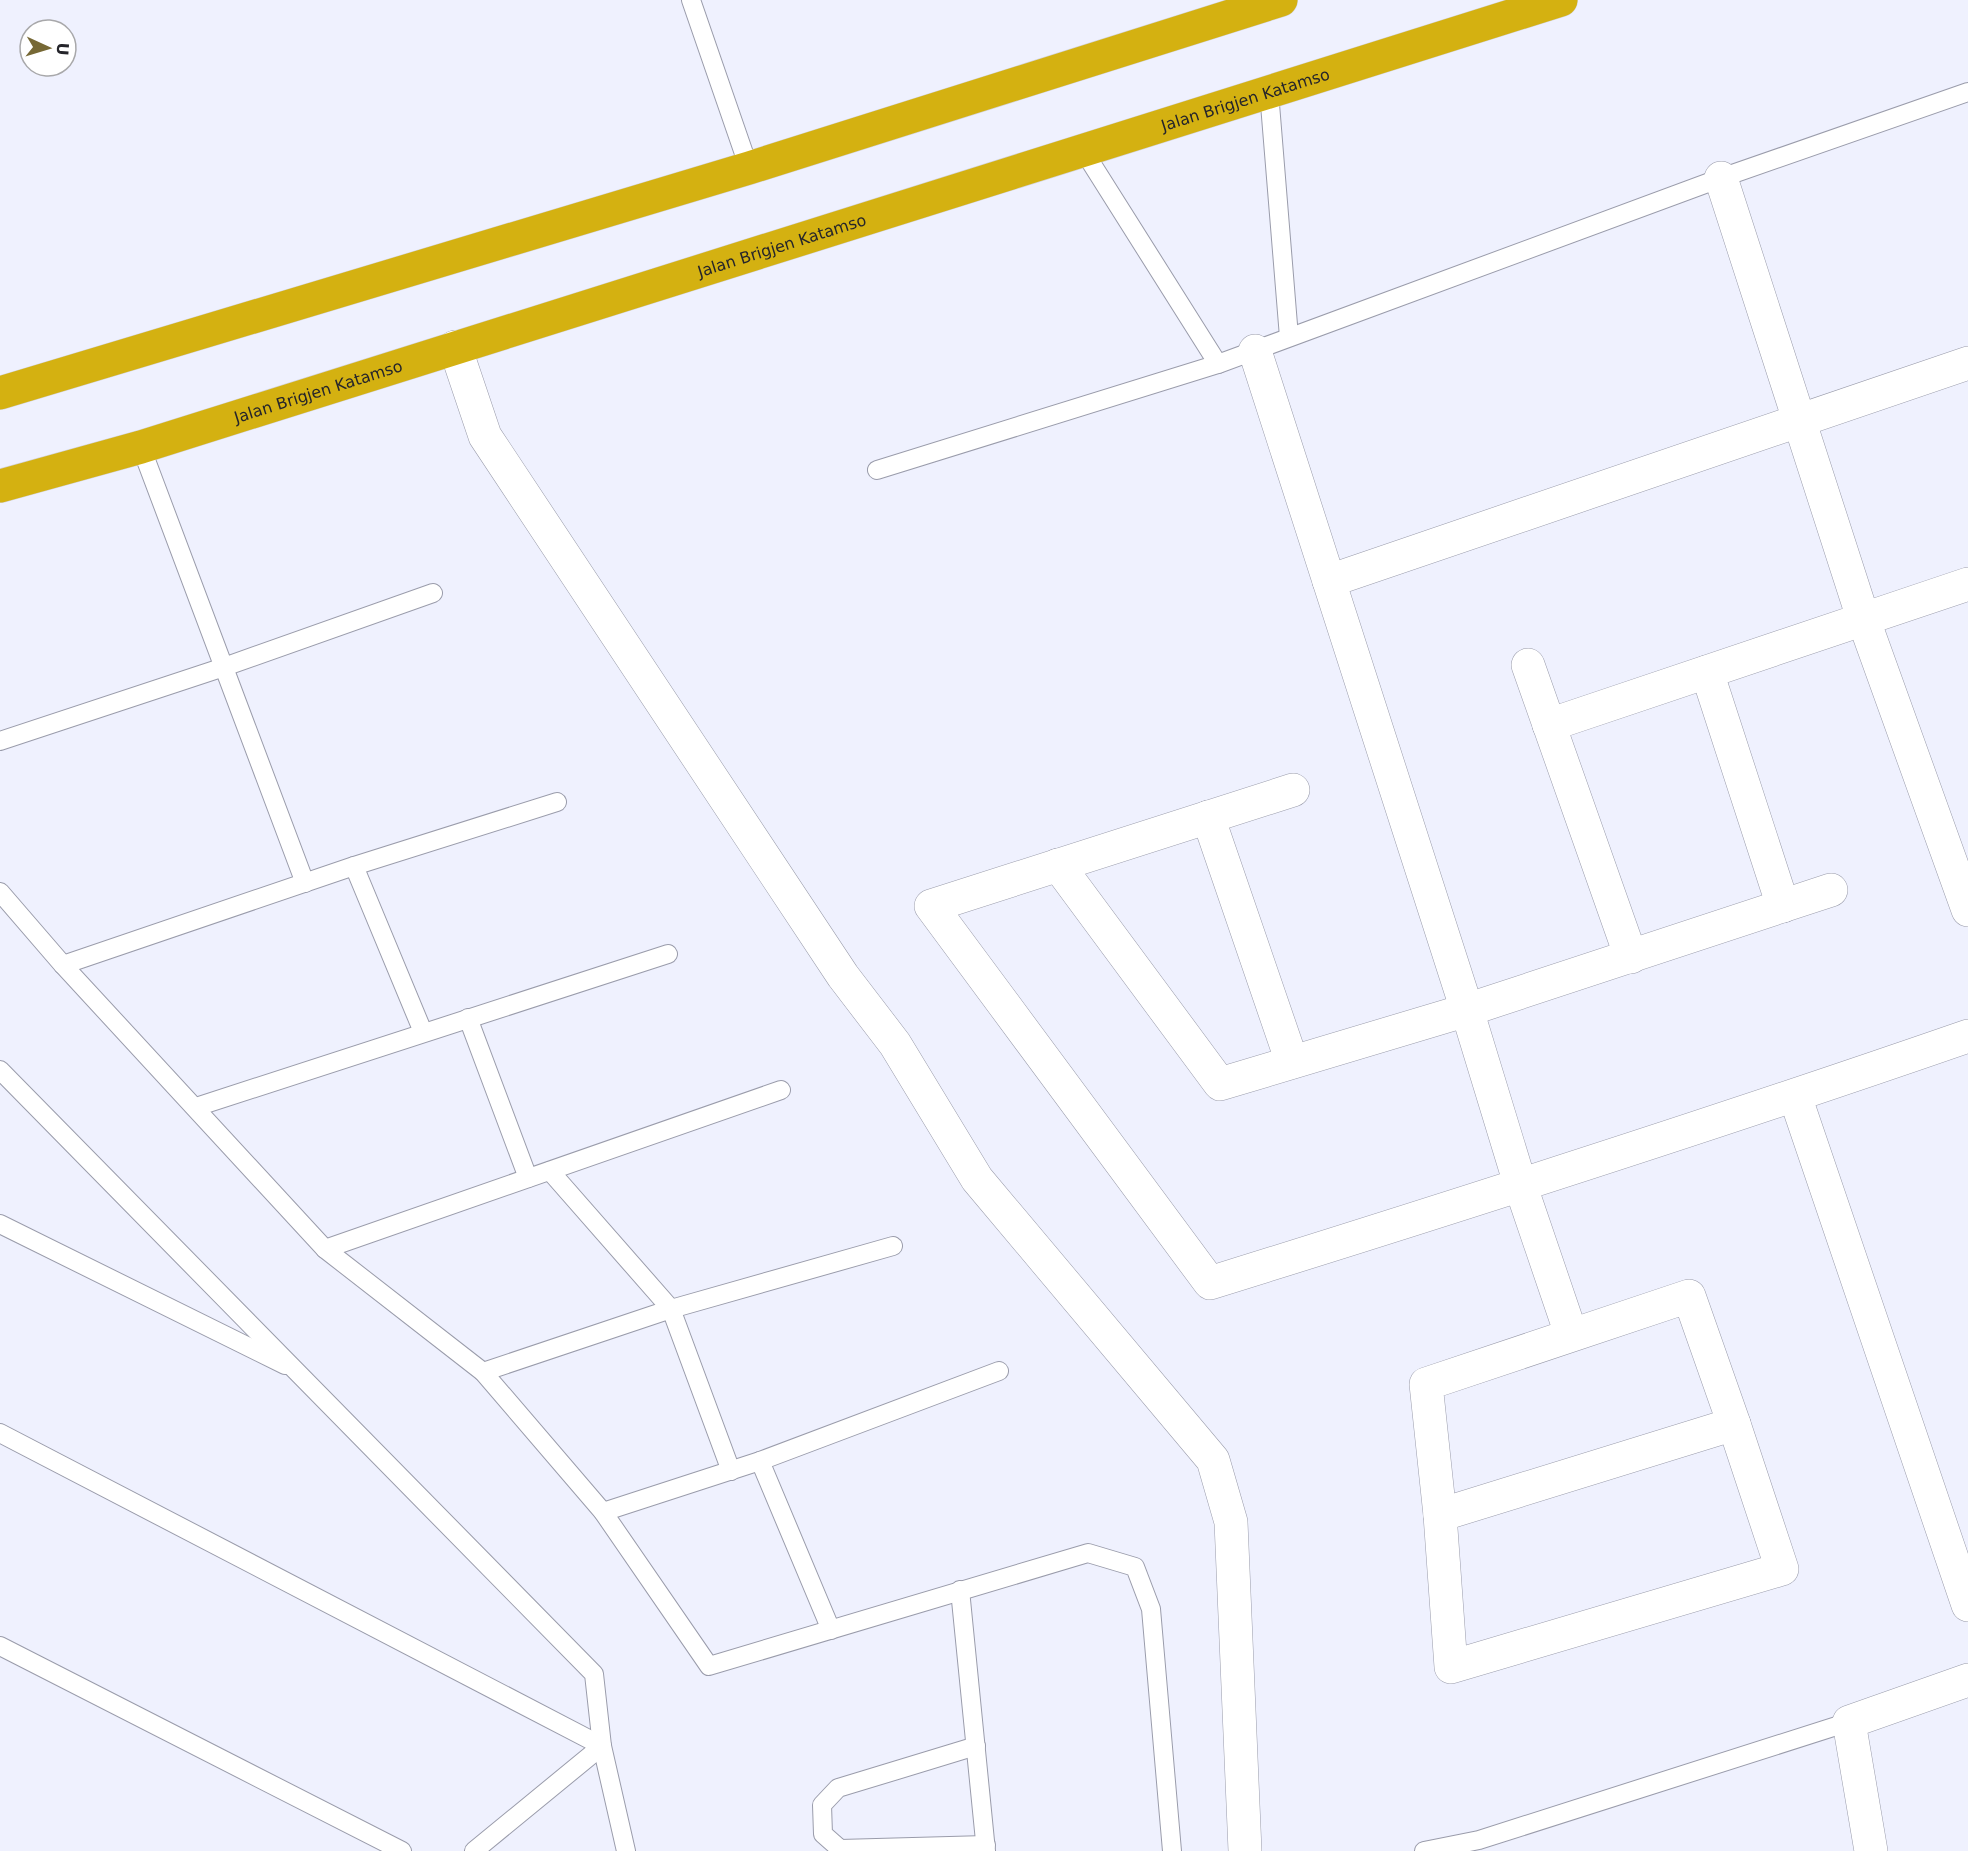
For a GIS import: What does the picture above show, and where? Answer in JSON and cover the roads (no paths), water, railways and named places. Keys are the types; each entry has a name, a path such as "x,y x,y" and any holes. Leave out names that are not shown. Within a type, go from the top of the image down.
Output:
{"highway":[{"path":"0,393 749,168 1281,0"},
{"name":"Jalan Brigjen Katamso","path":"0,486 141,447 1561,0"}],"street":[{"path":"1721,178 1863,618 1968,910"},
{"path":"455,347 485,436 843,976 895,1044 977,1179 1213,1460 1231,1522 1245,1851"},
{"path":"1255,351 1467,1010 1521,1186 1571,1334"},
{"path":"1329,581 1968,363"},
{"path":"1549,725 1968,584"},
{"path":"1528,665 1631,957"},
{"path":"1707,672 1783,906"},
{"path":"1293,790 931,906 1210,1283 1521,1186 1795,1096 1968,1036"},
{"path":"1208,817 1292,1062"},
{"path":"1058,865 1220,1084 1467,1010 1831,890"},
{"path":"1795,1096 1968,1605"},
{"path":"1689,1296 1782,1569 1452,1667 1440,1515 1426,1384 1571,1334 1689,1296"},
{"path":"1440,1515 1734,1424"},
{"path":"1871,1851 1849,1722 1968,1680"}],"lane":[{"path":"691,0 749,168"},
{"path":"1269,92 1288,337"},
{"path":"877,470 1218,364 1721,178 1968,92"},
{"path":"1083,150 1218,364"},
{"path":"141,447 305,882"},
{"path":"0,741 224,667 433,593"},
{"path":"63,965 305,882 557,802"},
{"path":"354,866 423,1032"},
{"path":"0,892 63,965 325,1249 483,1372 603,1512 709,1666 1088,1553 1135,1567 1151,1609 1172,1851"},
{"path":"196,1107 668,954"},
{"path":"468,1018 528,1178"},
{"path":"0,1070 594,1674 602,1746 626,1851"},
{"path":"325,1249 782,1090"},
{"path":"550,1171 671,1310 730,1471"},
{"path":"0,1224 298,1371"},
{"path":"483,1372 671,1310 893,1246"},
{"path":"603,1512 760,1461 999,1371"},
{"path":"0,1433 602,1746"},
{"path":"760,1461 831,1630"},
{"path":"960,1590 976,1746 986,1848 840,1849 823,1834 822,1805 838,1788 976,1746"},
{"path":"0,1646 402,1851"},
{"path":"1424,1851 1479,1840 1849,1722"},
{"path":"474,1851 602,1746"}]}
